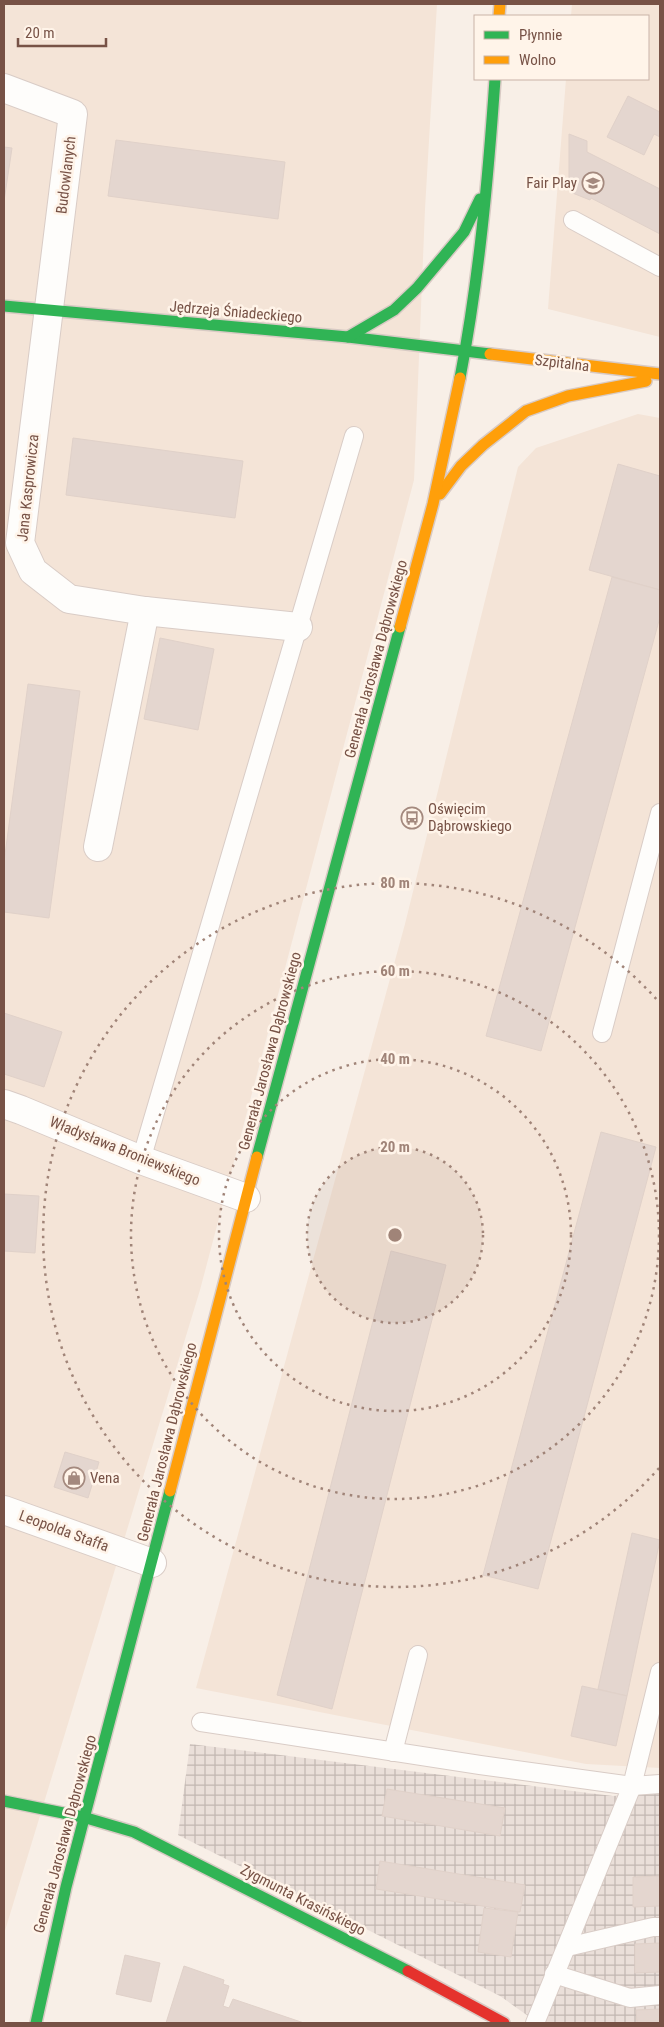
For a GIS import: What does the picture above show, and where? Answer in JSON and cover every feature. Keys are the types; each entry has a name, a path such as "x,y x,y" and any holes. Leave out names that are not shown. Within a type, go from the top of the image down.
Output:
{"street":[{"name":"Generała Jarosława Dąbrowskiego","path":"36,2023 48,1962 83,1817 152,1563 246,1198 433,504 452,420 481,250 495,80"},
{"name":"Budowlanych","path":"4,88 73,114 49,310"},
{"path":"348,337 394,310 417,288 464,232 488,182"},
{"name":"Jędrzeja Śniadeckiego","path":"4,306 348,337 465,350"},
{"name":"Jana Kasprowicza","path":"49,310 20,543 34,571 69,599 145,611 298,627"},
{"name":"Szpitalna","path":"465,350 557,363 660,374"},
{"path":"433,504 461,466 483,444 526,411 568,396 660,378"},
{"path":"98,847 145,611"},
{"name":"Władysława Broniewskiego","path":"4,1104 141,1160 246,1198"},
{"name":"Leopolda Staffa","path":"4,1510 152,1563"},
{"name":"Zygmunta Krasińskiego","path":"4,1800 83,1817 134,1832 375,1953 504,2023"}],"lane":[{"path":"573,220 660,267"},
{"path":"141,1160 354,436"},
{"path":"602,1033 660,813"},
{"path":"393,1752 418,1654"},
{"path":"535,2023 632,1786 660,1672"},
{"path":"201,1722 632,1786 660,1784"},
{"path":"567,1947 660,1927"},
{"path":"554,1974 630,1998 660,1996"}],"shaded area":[{"path":"4,4 437,4 425,209 414,480 200,1290 4,1934"},
{"path":"572,4 660,4 660,337 548,309 566,80 649,80 649,15 571,15"},
{"path":"638,414 660,418 660,1768 586,1764 196,1688 405,924 518,467 536,448"},
{"path":"190,1744 613,1796 660,1793 660,2023 538,2023 500,1996 178,1835"}],"building":[{"path":"628,96 660,112 660,137 654,134 644,155 607,137"},
{"path":"569,134 587,141 587,152 660,189 660,234 591,198 590,200 570,192 573,182 569,178"},
{"path":"116,140 285,162 278,219 108,196"},
{"path":"4,147 12,148 4,201"},
{"path":"73,438 243,461 235,518 66,495"},
{"path":"618,464 660,476 660,590 589,570"},
{"path":"612,577 660,590 660,617 541,1051 486,1036"},
{"path":"160,638 214,649 198,730 144,719"},
{"path":"28,684 80,691 49,918 4,912 4,862"},
{"path":"4,1013 62,1032 44,1087 4,1074"},
{"path":"601,1132 656,1147 538,1589 483,1575"},
{"path":"4,1194 39,1196 35,1253 4,1251"},
{"path":"391,1251 446,1265 332,1709 277,1695"},
{"path":"65,1452 99,1462 88,1498 54,1487"},
{"path":"632,1533 660,1540 627,1696 598,1689"},
{"path":"582,1686 627,1696 616,1746 571,1736"},
{"path":"387,1789 505,1808 500,1836 382,1816"},
{"path":"380,1861 525,1885 520,1912 376,1889"},
{"path":"660,1876 660,1906 633,1907 633,1877"},
{"path":"484,1908 518,1912 511,1957 478,1952"},
{"path":"660,1943 660,1972 635,1973 635,1944"},
{"path":"125,1955 160,1963 151,2002 116,1994"},
{"path":"184,1966 224,1980 223,1984 229,1986 223,2006 229,2008 233,1999 304,2023 166,2023"},
{"path":"660,2009 660,2023 637,2023 636,2010"}],"traffic: fast":[{"path":"460,378 467,341 482,229 495,80"},
{"path":"348,337 394,310 417,288 464,232 480,199"},
{"path":"4,306 348,337 490,354"},
{"path":"257,1157 400,627"},
{"path":"36,2023 66,1887 170,1491"},
{"path":"4,1801 83,1817 134,1832 408,1971"}],"traffic: slow":[{"path":"499,15 500,4"},
{"path":"490,354 660,374"},
{"path":"400,627 433,504 460,378"},
{"path":"440,494 461,466 483,445 526,411 568,396 646,381"},
{"path":"170,1491 257,1157"}],"traffic: jam":[{"path":"408,1971 504,2023"}],"place":[{"name":"Fair Play","path":"593,183"},
{"name":"Oświęcim Dąbrowskiego","path":"412,818"},
{"name":"Vena","path":"74,1478"}]}
